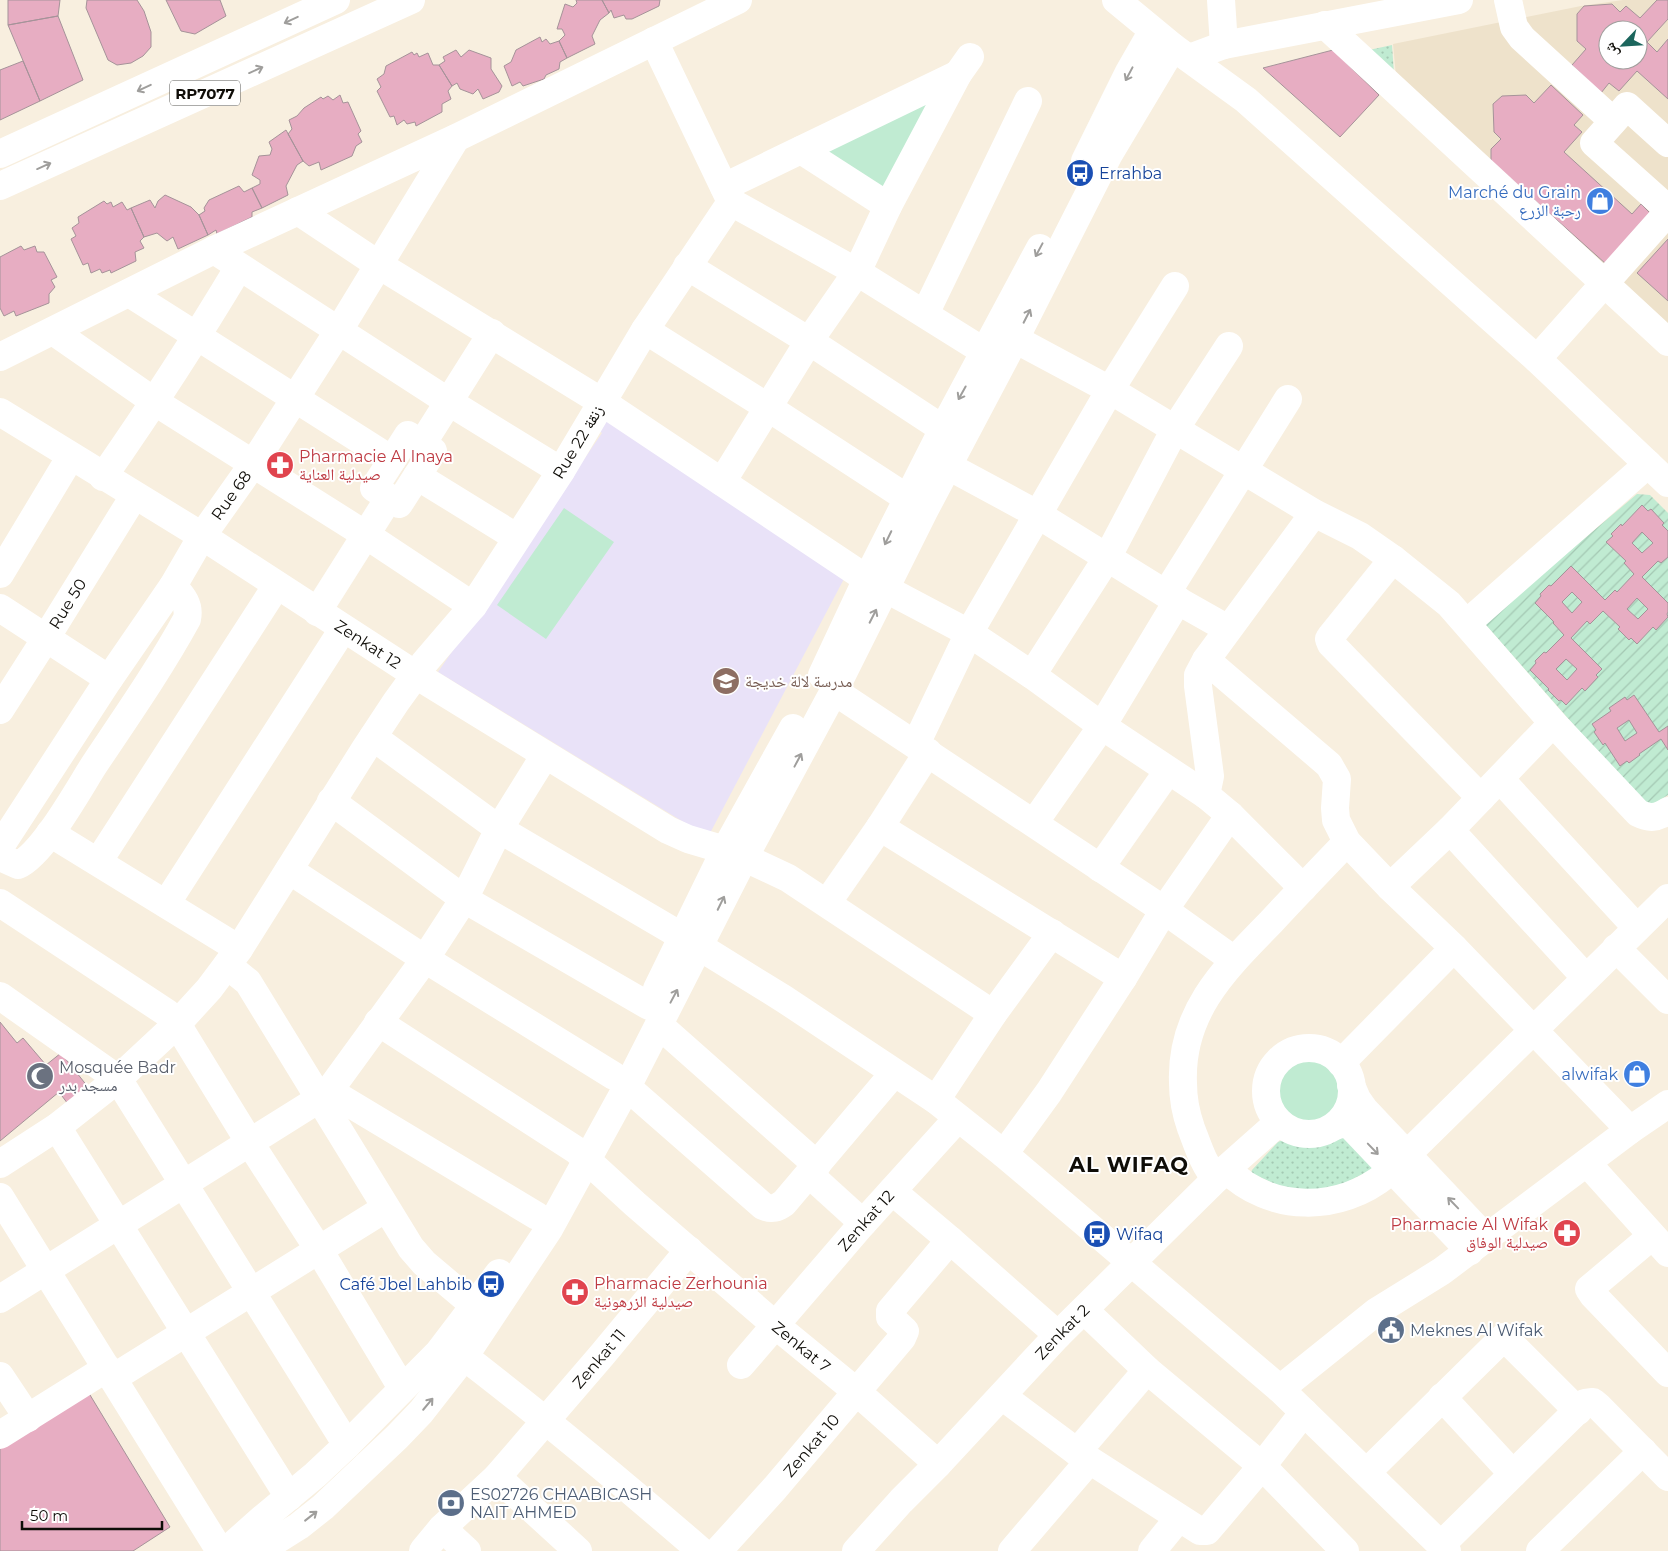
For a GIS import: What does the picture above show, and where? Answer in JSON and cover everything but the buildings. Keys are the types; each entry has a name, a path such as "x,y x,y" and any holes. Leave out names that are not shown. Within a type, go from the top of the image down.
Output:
{"street":[{"name":"RP7077","path":"0,154 336,0"},
{"name":"RP7077","path":"0,186 411,0"},
{"path":"0,357 214,250 456,138 738,0"},
{"path":"1116,0 1171,45 1246,100 1537,359 1668,483"},
{"path":"1221,0 1224,45"},
{"path":"273,1537 289,1497 348,1446 402,1388 455,1350 549,1229 581,1156 691,942 734,854 782,748 823,672 948,466 1080,173 1129,72 1171,45 1224,45 1459,0"},
{"path":"1508,0 1514,27 1522,38 1613,121"},
{"path":"1325,26 1668,342"},
{"path":"654,41 728,195 926,314 1001,351 1110,390 1314,513 1360,536 1393,559 1449,604 1553,723 1638,813 1649,818 1659,816 1668,811"},
{"path":"722,482 809,342 857,272 888,206 964,65 801,150 728,195"},
{"path":"926,314 1028,101"},
{"path":"1537,359 1668,211 1594,143 1627,106 1668,143"},
{"name":"Rue 68","path":"0,847 109,679 173,586 202,536 253,464 339,330 456,138"},
{"path":"801,150 888,206"},
{"name":"Rue 22 زنقة","path":"0,1164 57,1126 118,1079 177,1024 209,989 233,957 373,737 416,675 473,606 516,537 561,471 645,330 687,266 728,195"},
{"path":"298,212 379,265 602,402 877,584 969,633 1032,675 1102,726 1206,795 1230,815 1303,888"},
{"path":"214,250 449,402 561,471"},
{"path":"687,266 943,429"},
{"path":"103,476 198,336 239,267"},
{"path":"827,903 880,827 922,748 969,633 1110,390 1175,286"},
{"path":"129,293 392,460"},
{"path":"645,330 907,498"},
{"path":"53,331 155,402 366,535 473,606"},
{"path":"422,444 492,334"},
{"path":"1032,675 1107,558 1175,429 1229,346"},
{"path":"734,854 834,691 877,584 907,498 943,429 1001,351"},
{"path":"1034,823 1102,726 1243,470 1288,399"},
{"name":"Zenkat 12","path":"3,421 71,456 202,536 343,629 668,830 688,839 734,854 788,878 993,1014"},
{"path":"408,435 422,444 433,451 399,504 374,488 408,435"},
{"path":"0,574 71,456"},
{"path":"1467,623 1648,464"},
{"path":"948,466 1037,514 1107,558 1228,629"},
{"path":"417,476 516,537"},
{"name":"Rue 50","path":"0,710 134,496"},
{"path":"317,612 389,498"},
{"path":"1206,795 1210,776 1198,675 1228,629 1314,513"},
{"path":"1393,559 1329,639 1331,644 1481,798"},
{"path":"98,862 277,584"},
{"path":"0,857 18,865 30,859 50,833 138,698 187,619 188,608 186,603 173,586"},
{"path":"0,608 109,679"},
{"path":"166,904 343,629"},
{"path":"1206,660 1330,765 1337,778 1336,820 1347,842 1390,887 1454,948 1630,1130"},
{"path":"834,691 1164,910 1234,960"},
{"path":"1390,887 1450,830 1553,723"},
{"path":"373,737 499,829 784,999 936,1100 1004,1154 1280,1389 1444,1548 1513,1474 1585,1403 1593,1402 1660,1464 1540,1551"},
{"path":"0,1299 324,1095 425,959 464,900 499,829 545,755"},
{"path":"1100,868 1168,771"},
{"path":"1500,779 1637,928"},
{"path":"331,802 464,900 654,1015 813,1169 863,1223"},
{"path":"1004,1154 1049,1092 1123,978 1164,910 1230,815"},
{"path":"880,827 1123,978"},
{"path":"1450,830 1586,978"},
{"path":"50,833 166,904 233,957 324,1095 386,1208 411,1248 424,1263 475,1306"},
{"path":"1347,842 1234,960 1216,982 1199,1009 1185,1046 1182,1070 1187,1118 1206,1164 1221,1174 1259,1193 1276,1199 1311,1203 1329,1202 1363,1191 1378,1181 1668,898"},
{"path":"289,870 425,959 620,1082 769,1209 784,1203 894,1073"},
{"path":"0,903 167,1012 177,1024 319,1250 402,1388"},
{"path":"936,1100 993,1014 1052,933"},
{"path":"1346,1074 1454,948"},
{"path":"1616,948 1668,1000"},
{"path":"0,996 118,1079 348,1446"},
{"name":"Zenkat 7","path":"378,1022 581,1156 774,1324 857,1392 938,1464"},
{"path":"1399,1161 1351,1126 1344,1123 1324,1132 1300,1134 1289,1130 1279,1122 1271,1111 1267,1099 1266,1085 1270,1072 1278,1061 1289,1053 1302,1049 1315,1049 1328,1053 1346,1074 1357,1099 1399,1161 1478,1244"},
{"path":"1335,1126 1349,1108 1352,1097 1346,1074"},
{"path":"324,1095 537,1216"},
{"path":"1280,1389 1376,1312 1442,1271 1630,1130 1668,1104"},
{"name":"Zenkat 12","path":"741,1365 774,1324 958,1118"},
{"name":"Zenkat 2","path":"856,1551 1058,1336 1221,1174 1279,1122"},
{"path":"57,1126 289,1497"},
{"path":"236,1551 299,1526 323,1507 421,1412 455,1350 475,1306 498,1276 556,1185 581,1156"},
{"path":"1587,1162 1660,1244 1589,1289 1668,1373"},
{"path":"892,1191 1058,1336"},
{"path":"0,1197 220,1551"},
{"path":"0,1435 186,1333 386,1208"},
{"name":"Zenkat 10","path":"718,1551 775,1488 902,1338 905,1331 890,1317 890,1311 950,1240"},
{"name":"Zenkat 11","path":"546,1420 689,1250"},
{"path":"1084,1310 1148,1370 1262,1466 1336,1548"},
{"path":"1366,1472 1504,1337 1578,1411"},
{"path":"455,1350 546,1420 701,1551"},
{"path":"1012,1551 1148,1370"},
{"path":"0,1376 28,1418"},
{"path":"1002,1396 1083,1456 1178,1519 1200,1531 1207,1531 1262,1466 1304,1412"},
{"path":"1442,1397 1513,1474"},
{"path":"423,1551 442,1528 497,1477 546,1420"},
{"path":"497,1477 578,1551"},
{"path":"1152,1551 1178,1519"},
{"path":"442,1528 467,1551"},
{"path":"226,1551 273,1537"}],"shaded area":[{"name":"Marché du Grain رحبة الزرع","path":"1623,0 1668,0 1668,325 1396,76 1393,44 1581,6"},
{"path":"603,419 846,575 708,837 438,672 602,433 597,429"}],"green space":[{"path":"1392,45 1394,74 1369,50"},
{"path":"939,89 885,193 813,150"},
{"path":"1637,494 1650,495 1668,513 1668,795 1647,808 1484,623"},
{"path":"564,508 614,542 546,639 497,605"},
{"path":"1308,1054 1328,1060 1338,1070 1344,1090 1338,1110 1328,1120 1308,1126 1288,1120 1278,1110 1272,1090 1278,1070 1288,1060"},
{"path":"1341,1135 1373,1167 1371,1170 1329,1191 1283,1188 1251,1173 1278,1142 1285,1139 1314,1144"}],"place":[{"name":"Errahba","path":"1080,173"},
{"name":"Marché du Grain رحبة الزرع","path":"1600,201"},
{"name":"Pharmacie Al Inaya صيدلية العناية","path":"280,465"},
{"name":"مدرسة لالة خديجة","path":"726,681"},
{"name":"alwifak","path":"1637,1074"},
{"name":"Mosquée Badr مسجد بدر","path":"40,1076"},
{"name":"Pharmacie Al Wifak صيدلية الوفاق","path":"1567,1233"},
{"name":"Wifaq","path":"1097,1234"},
{"name":"Café Jbel Lahbib","path":"491,1284"},
{"name":"Pharmacie Zerhounia صيدلية الزرهونية","path":"575,1292"},
{"name":"Meknes Al Wifak","path":"1391,1330"},
{"name":"ES02726 CHAABICASH NAIT AHMED","path":"451,1503"}],"district":[{"name":"AL WIFAQ","path":"1129,1164"}]}
